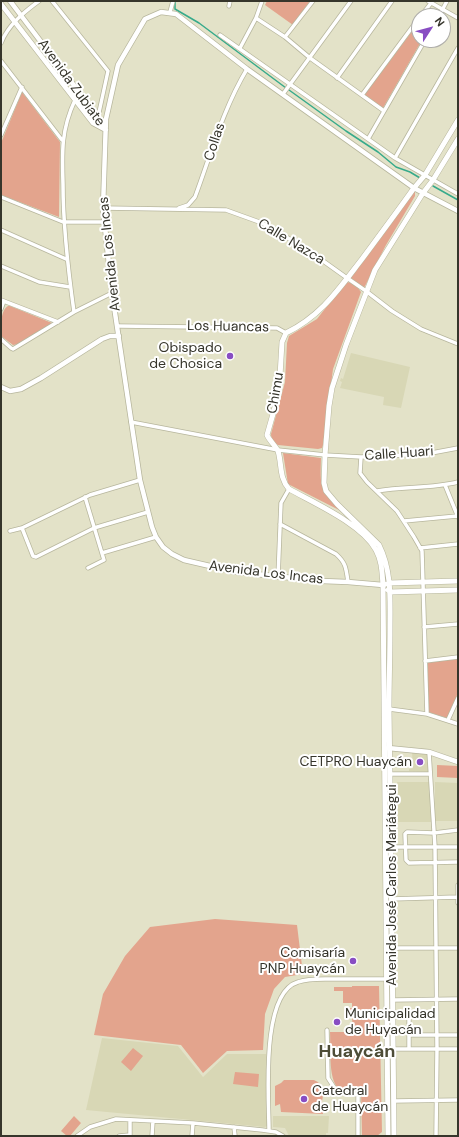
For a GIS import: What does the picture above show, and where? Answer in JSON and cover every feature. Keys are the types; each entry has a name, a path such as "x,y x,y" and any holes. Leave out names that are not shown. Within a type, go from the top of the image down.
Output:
{"main road":[{"path":"414,188 425,175 458,120"},
{"name":"Avenida José Carlos Mariátegui","path":"394,1136 390,592 388,569 379,544 337,504 326,491 324,483 325,455 332,388 366,291 375,270 423,193 434,180 458,138"},
{"name":"Los Huancas","path":"286,333 298,327 322,309 332,298 414,188"},
{"name":"Chimu","path":"278,450 271,443 267,435 279,393 282,342 286,333"},
{"path":"278,450 283,483 289,489"},
{"name":"Avenida José Carlos Mariátegui","path":"289,489 353,526 365,536 375,548 381,565 383,585 388,1136"},
{"name":"Avenida Los Incas","path":"389,583 458,581"},
{"path":"383,585 390,592 458,590"}],"street":[{"name":"Avenida Zubiate","path":"10,1 98,117 106,130"},
{"path":"1,43 4,36 21,15 39,1"},
{"path":"52,1 108,71 98,117"},
{"path":"173,1 170,12 176,14 194,26 247,69 414,188 458,211"},
{"path":"228,6 230,1"},
{"path":"240,48 256,18 262,1"},
{"path":"285,37 312,1"},
{"path":"283,94 351,1"},
{"path":"337,78 392,1"},
{"path":"429,2 441,8"},
{"name":"Avenida Zubiate","path":"1,4 93,124 106,130"},
{"name":"Avenida Los Incas","path":"170,12 161,12 145,19 118,65 106,119 103,208 112,293 140,480 156,537 163,547 172,554 184,560 236,572 322,581 383,585 389,583"},
{"path":"256,18 285,37 310,58 384,111"},
{"path":"362,95 411,29"},
{"path":"220,35 395,158 458,194"},
{"path":"368,139 420,48"},
{"path":"395,158 458,48"},
{"path":"1,61 62,140"},
{"name":"Collas","path":"177,209 188,205 195,197 221,120 247,69"},
{"path":"1,135 22,87"},
{"path":"74,100 62,140 63,222 66,259 74,312"},
{"path":"1,197 63,222 104,222"},
{"name":"Calle Nazca","path":"103,208 226,210 244,216 262,223 304,248 392,311 421,329 458,344"},
{"path":"1,230 66,259"},
{"path":"1,266 39,282 70,287"},
{"path":"1,339 13,349 74,312 112,293"},
{"path":"1,309 3,301 58,322"},
{"name":"Los Huancas","path":"118,326 277,328 286,333"},
{"path":"1,387 10,391 21,389 42,378 102,339 110,336 119,336"},
{"name":"Calle Huari","path":"131,422 278,450 325,455 361,457 426,454 458,448"},
{"path":"361,457 360,473 367,482 397,511 422,551 422,592 427,714"},
{"path":"10,531 22,528 85,497 140,480"},
{"path":"376,491 395,488 418,488 458,482"},
{"path":"404,521 458,517 445,485"},
{"path":"278,577 281,503 289,489"},
{"path":"85,497 104,560 88,568"},
{"path":"22,528 33,556 36,557 94,528 148,512"},
{"path":"280,524 328,548 342,559 346,565 348,582"},
{"path":"102,553 156,537"},
{"path":"420,548 458,544"},
{"path":"424,627 458,624"},
{"path":"425,661 458,657"},
{"path":"448,720 458,698"},
{"path":"390,709 427,714 458,724"},
{"path":"384,747 429,752 458,762"},
{"path":"429,752 435,847 437,1035 436,1136"},
{"path":"391,774 430,774"},
{"path":"458,830 406,833 406,860 409,863 458,862"},
{"path":"385,847 458,846"},
{"path":"458,885 458,903"},
{"path":"385,899 458,898"},
{"path":"386,949 458,948"},
{"path":"269,1130 269,1041 282,993 294,983 303,981 324,979 386,979 393,982"},
{"path":"393,1000 458,999"},
{"path":"409,1014 409,1049"},
{"path":"327,1030 328,1078 337,1092 358,1095 358,1136"},
{"path":"409,1035 458,1035"},
{"path":"393,1049 458,1049"},
{"path":"394,1101 458,1100"},
{"path":"77,1136 90,1127 109,1120 193,1123 269,1130 282,1135"},
{"path":"120,1136 130,1136 130,1120"},
{"path":"152,1136 153,1121"},
{"path":"192,1136 193,1123"},
{"path":"234,1127 235,1136"}],"shaded area":[{"path":"267,1 310,1 293,25 265,5"},
{"path":"411,33 411,48 417,48 383,108 364,95"},
{"path":"22,92 60,142 59,217 1,195 1,143"},
{"path":"413,192 415,192 415,196 386,245 364,288 347,275"},
{"path":"346,282 355,285 361,292 333,369 322,448 318,449 278,445 271,437 271,434 285,382 287,343 289,336 317,319"},
{"path":"8,306 52,323 19,344 13,345 1,336 2,315 5,308"},
{"path":"351,353 410,367 401,408 383,405 384,397 340,388 342,382 340,381 341,378 343,379"},
{"path":"283,453 321,458 321,482 323,488 329,498 341,511 288,484"},
{"path":"458,659 458,693 447,718 428,712 427,662"},
{"name":"CETPRO Huaycán","path":"412,752 428,755 428,772 409,771 409,769 413,768"},
{"path":"437,765 458,766 458,778 437,777"},
{"path":"397,782 430,782 431,822 397,822"},
{"path":"435,782 458,783 458,821 435,821"},
{"path":"215,919 297,925 303,974 285,977 274,989 265,1014 263,1050 227,1051 203,1073 181,1045 94,1035 103,994 125,956 150,927"},
{"path":"379,986 382,1132 377,1136 362,1136 361,1091 342,1091 337,1087 332,1073 330,1032 353,1032 352,1017 345,1017 345,1008 352,1008 352,1003 343,1003 343,991 334,991 334,987"},
{"path":"102,1038 178,1046 203,1077 227,1054 266,1054 267,1126 86,1110"},
{"path":"133,1048 143,1056 131,1071 121,1062"},
{"path":"235,1072 259,1074 258,1087 233,1084"},
{"path":"284,1080 314,1080 320,1084 323,1091 323,1114 281,1112 280,1104 275,1106 275,1086"},
{"path":"74,1116 81,1123 70,1136 67,1136 61,1131"},
{"path":"273,1116 329,1116 328,1133 326,1133 326,1136 289,1136 285,1128 273,1127"}],"waterway":[{"path":"175,1 175,9 199,23 286,88"},
{"path":"289,90 378,152 396,167 410,172 420,178"},
{"path":"433,186 458,200"}],"place":[{"name":"Obispado de Chosica","path":"230,356"},
{"name":"CETPRO Huaycán","path":"420,762"},
{"name":"Comisaría PNP Huaycán","path":"353,961"},
{"name":"Municipalidad de Huyacán","path":"337,1022"},
{"name":"Catedral de Huaycán","path":"304,1099"}],"district":[{"name":"Huaycán","path":"357,1052"}]}
